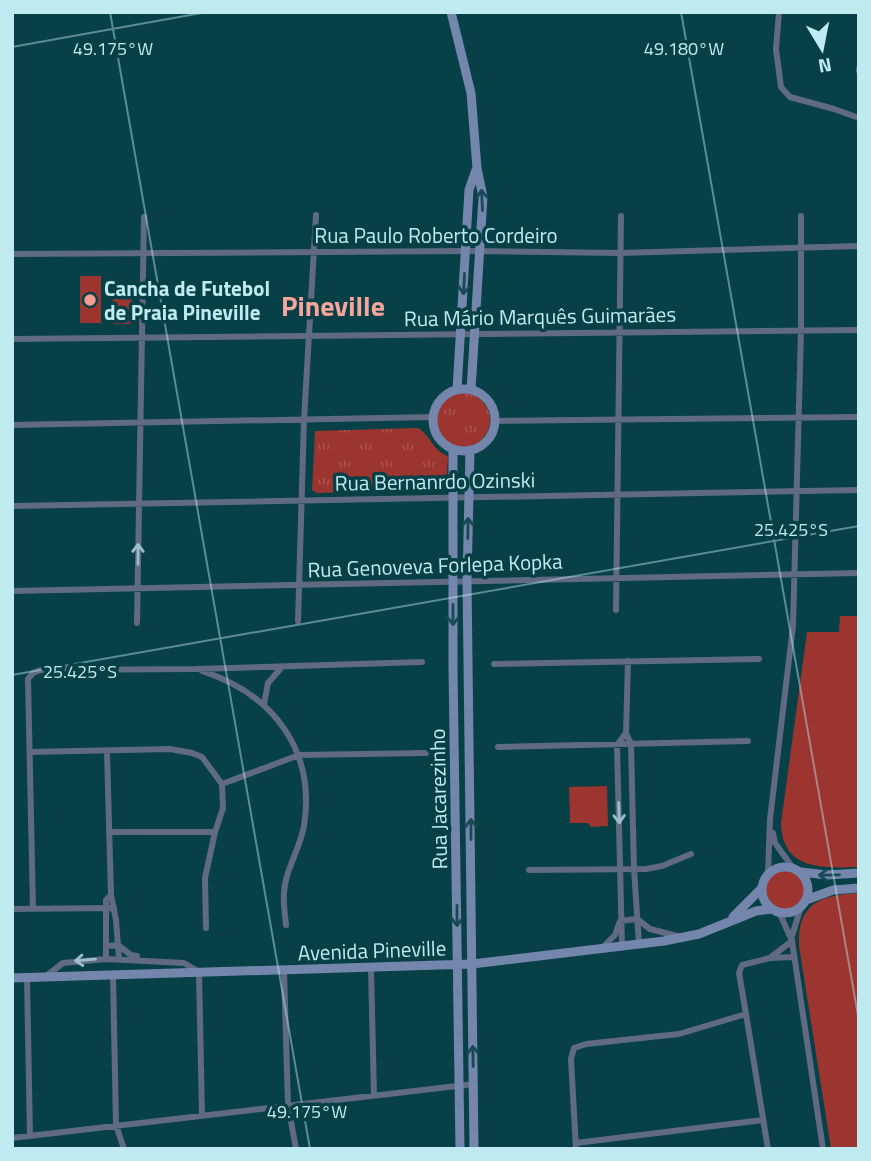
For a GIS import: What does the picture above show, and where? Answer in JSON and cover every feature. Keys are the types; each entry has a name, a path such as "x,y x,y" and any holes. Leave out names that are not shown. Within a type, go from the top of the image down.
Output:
{"street":[{"path":"451,12 471,93 477,168 483,197 471,390"},
{"path":"779,12 776,49 781,87 790,97 859,118"},
{"path":"457,390 469,190 477,168"},
{"path":"298,621 304,420 316,215"},
{"path":"616,610 621,216"},
{"path":"801,216 801,330 793,626 770,819 768,874 761,889 763,898 775,911 791,940 823,1149"},
{"path":"136,623 144,217"},
{"name":"Rua Paulo Roberto Cordeiro","path":"12,254 466,251 620,253 859,246"},
{"name":"Rua Mário Marquês Guimarães","path":"12,339 859,330"},
{"path":"457,390 471,390 487,400 493,411 494,421 488,439 480,446 470,450 453,449 437,435 433,417 441,399 457,390"},
{"path":"494,421 859,416"},
{"path":"12,425 433,417"},
{"name":"Rua Jacarezinho","path":"453,449 460,1149"},
{"name":"Rua Jacarezinho","path":"470,450 467,580 474,1149"},
{"name":"Rua Bernanrdo Ozinski","path":"12,506 859,490"},
{"name":"Rua Genoveva Forlepa Kopka","path":"12,591 859,573"},
{"path":"494,664 759,659"},
{"path":"33,909 28,680 33,673 41,670 196,669 422,662"},
{"path":"628,662 626,733 631,744 639,944"},
{"path":"264,704 268,683 282,667"},
{"path":"196,669 218,676 264,704 290,736 299,755 303,772 304,827 284,891 286,925"},
{"path":"622,945 617,745 626,733"},
{"path":"499,747 748,741"},
{"path":"30,752 170,749 202,757 222,783 223,808 205,878 206,928"},
{"path":"107,752 111,895 106,900 110,908 119,959"},
{"path":"222,783 299,755 426,752"},
{"path":"456,772 471,774"},
{"path":"770,819 775,843 808,885 791,940 770,958"},
{"path":"109,832 215,832"},
{"path":"529,870 634,869 662,866 691,854"},
{"path":"768,874 779,867 827,875 856,874 857,888 823,892 790,913 775,911"},
{"name":"Avenida Pineville","path":"728,922 761,889"},
{"path":"12,909 110,908"},
{"path":"106,959 110,908"},
{"name":"Avenida Pineville","path":"12,978 472,964 682,937 699,934 756,911 775,911"},
{"path":"620,921 637,919 650,929 682,937"},
{"path":"601,948 615,935 620,921"},
{"path":"621,932 638,931"},
{"path":"106,946 118,945 131,955 148,960"},
{"path":"768,1149 739,973 742,965 770,958 793,957"},
{"path":"46,976 63,963 106,959 184,962 199,972 202,1115"},
{"path":"371,969 374,1095"},
{"path":"284,971 288,1105 296,1149"},
{"path":"113,975 116,1125 124,1149"},
{"path":"27,978 30,1136"},
{"path":"746,1014 678,1034 586,1044 574,1048 571,1059 576,1146 763,1120"},
{"path":"12,1138 474,1084"}],"green space":[{"name":"Cancha de Futebol de Praia Pineville","path":"80,276 101,276 101,323 80,323"},
{"path":"113,288 132,288 132,324 113,324"},
{"path":"463,393 482,401 490,420 482,439 463,447 444,439 436,420 444,401"},
{"path":"417,428 438,450 448,456 446,490 317,493 312,490 315,431"},
{"path":"840,616 859,616 859,867 819,866 797,858 783,839 781,823 807,632 839,632"},
{"path":"607,786 608,826 591,827 588,823 570,823 569,787"},
{"path":"785,870 799,876 805,890 799,904 785,910 771,904 765,890 771,876"},
{"path":"859,893 859,1149 831,1149 799,946 799,931 807,911 814,904 833,896"}],"place":[{"name":"Cancha de Futebol de Praia Pineville","path":"90,300"}],"district":[{"name":"Pineville","path":"333,305"}]}
